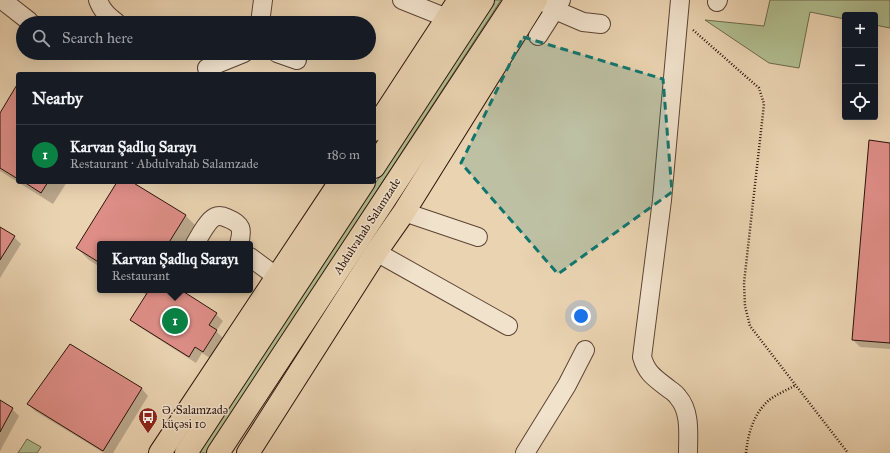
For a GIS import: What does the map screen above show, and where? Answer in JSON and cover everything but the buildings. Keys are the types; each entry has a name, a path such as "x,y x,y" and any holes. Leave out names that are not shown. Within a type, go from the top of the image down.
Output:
{"main road":[{"path":"376,127 459,0"},
{"path":"376,164 483,0"},
{"name":"Abdulvahab Salamzade","path":"218,453 516,0"},
{"name":"Abdulvahab Salamzade","path":"255,450 376,252 404,212 536,0"},
{"path":"160,453 339,184"},
{"path":"186,453 363,184"}],"street":[{"path":"2,0 23,16"},
{"path":"98,0 100,7 108,16"},
{"path":"261,16 264,0"},
{"path":"402,0 447,18"},
{"path":"538,36 553,3 583,22 601,24"},
{"path":"679,8 662,200 642,357 645,367 652,376 678,396 684,407 688,420 688,453"},
{"path":"207,68 227,60"},
{"path":"404,212 478,237"},
{"path":"197,241 214,217 222,216 237,222 241,235 240,241"},
{"path":"376,252 508,326"},
{"path":"253,259 277,277"},
{"path":"525,453 585,350"}],"path":[{"path":"679,8 759,88 764,104 744,283 745,306 750,326 848,453"},
{"path":"746,453 748,438 756,416 768,401 796,385"}],"highlighted area":[{"path":"523,37 663,79 672,192 558,274 461,163"}],"green space":[{"path":"495,0 501,0 206,453 199,453 376,184"},
{"path":"770,0 890,0 890,28 878,26 878,12 842,12 842,18 810,12 799,68 769,63 705,20 764,26"},
{"path":"27,439 41,447 37,453 18,453"}],"place":[{"name":"Karvan Şadlıq Sarayı","path":"175,321"},
{"name":"Ə. Salamzadə küçəsi 10","path":"148,434"}]}
